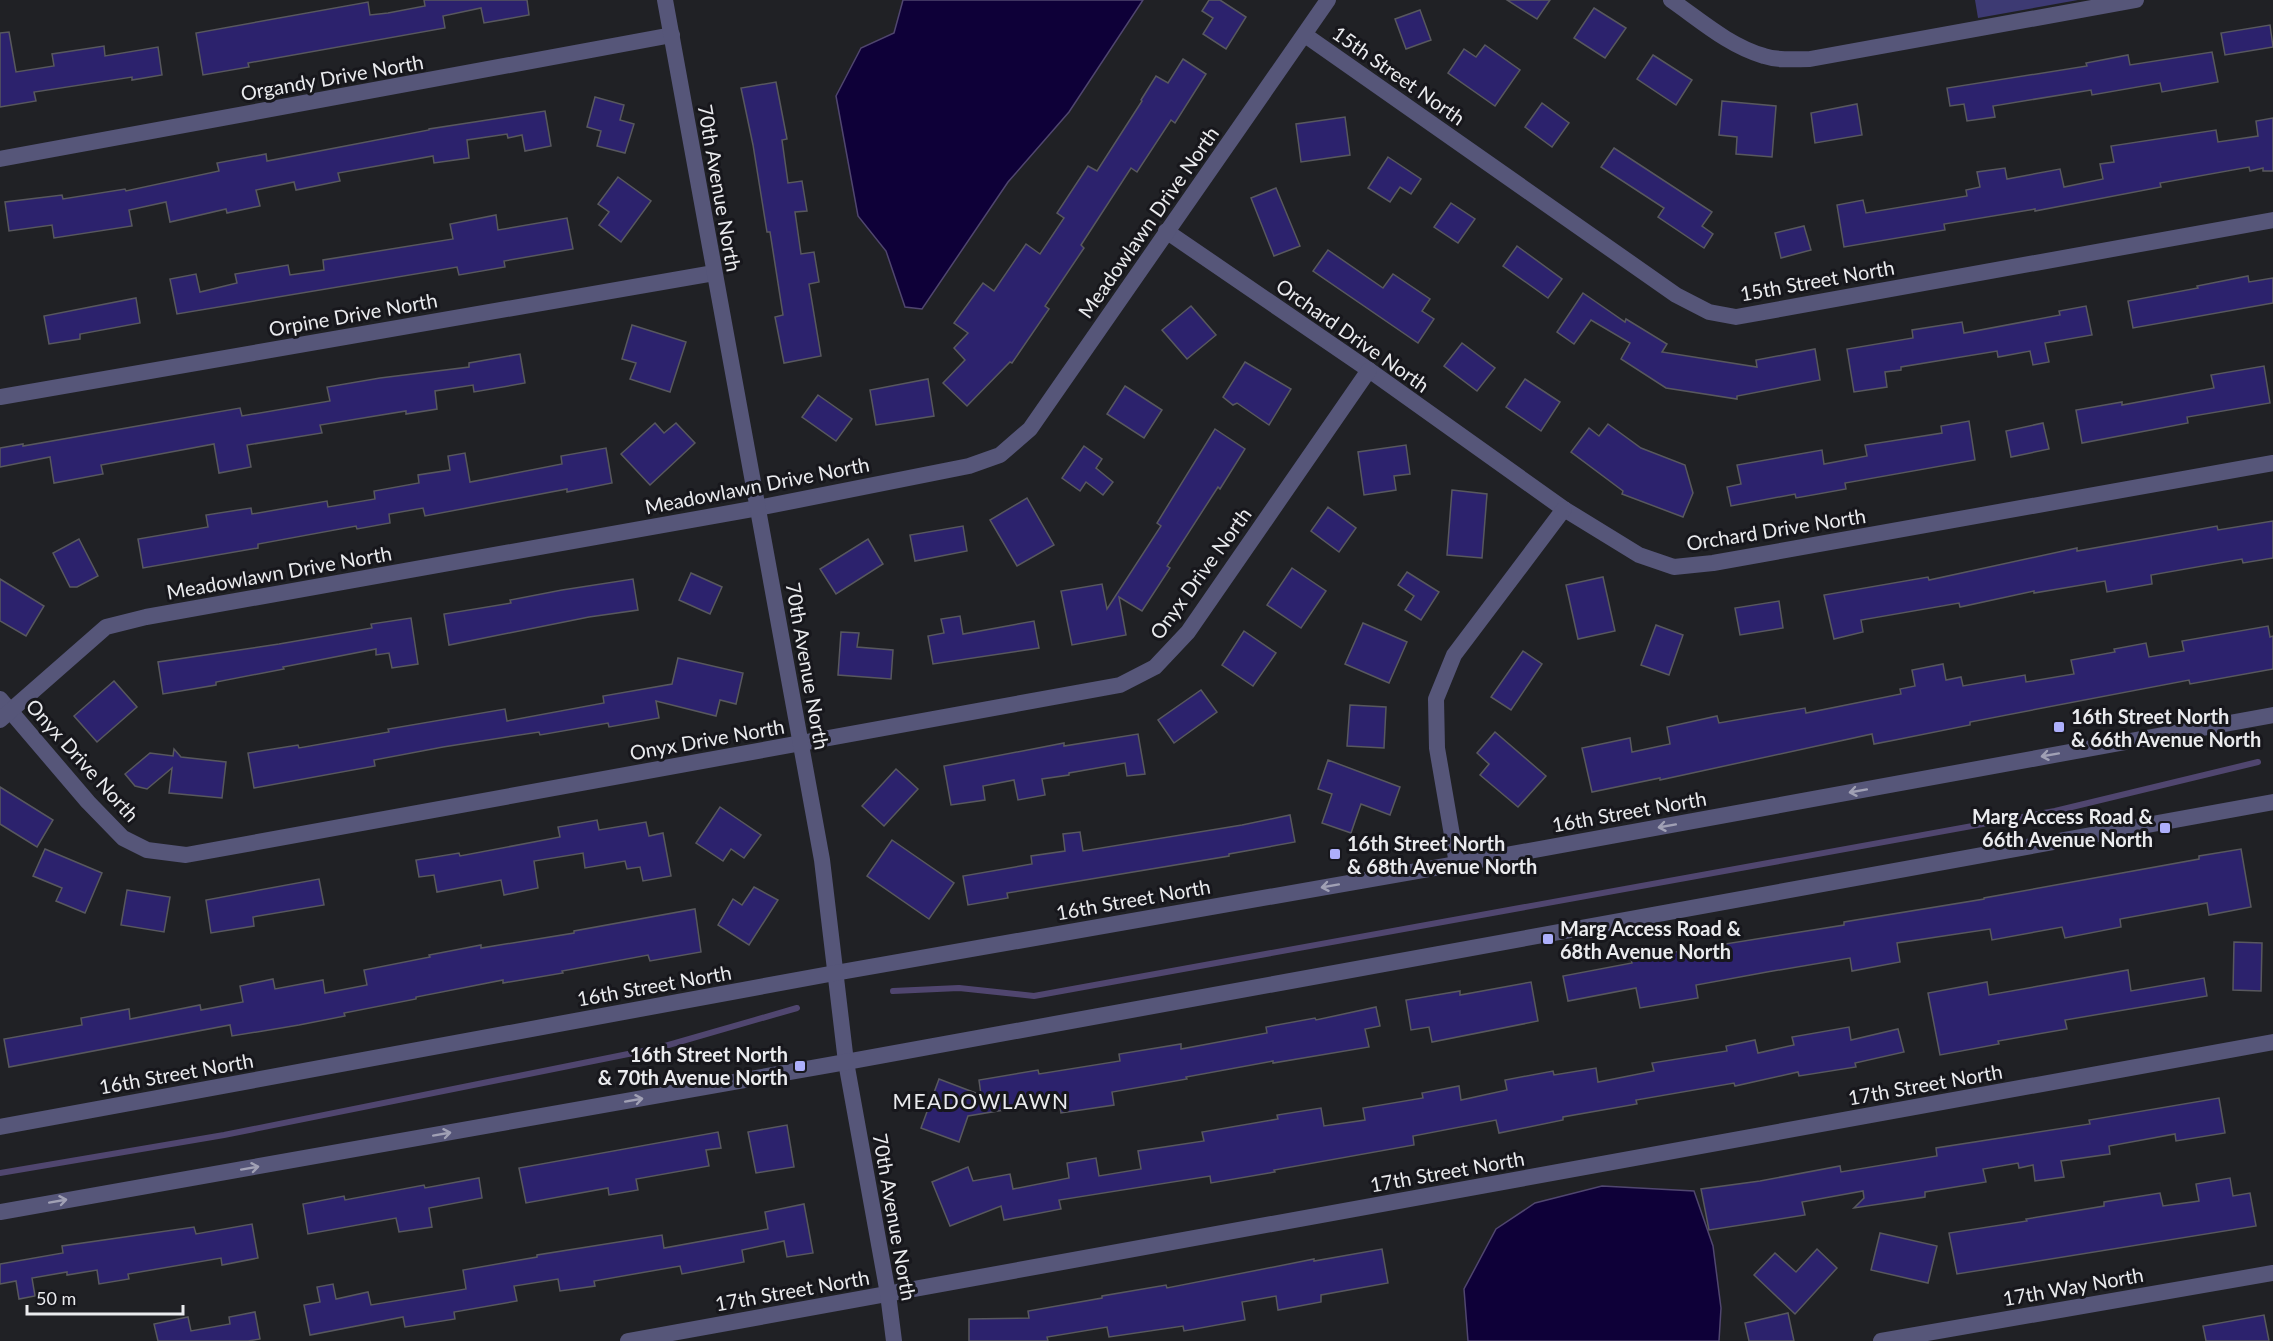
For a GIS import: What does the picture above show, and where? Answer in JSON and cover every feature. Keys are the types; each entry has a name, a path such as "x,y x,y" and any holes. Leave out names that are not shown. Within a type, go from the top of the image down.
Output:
{"street":[{"name":"70th Avenue North","path":"665,0 822,860 846,1062 888,1294 894,1341"},
{"name":"Meadowlawn Drive North","path":"4,710 106,627 146,617 758,508 969,466 1000,455 1030,429 1328,0"},
{"path":"1671,0 1722,36 1744,48 1764,56 1785,60 1810,59 2136,0"},
{"name":"Organdy Drive North","path":"0,159 672,35"},
{"name":"15th Street North","path":"1305,35 1676,295 1709,312 1736,317 2273,220"},
{"name":"Orchard Drive North","path":"1166,231 1369,370 1564,509 1639,555 1674,567 1713,563 2273,463"},
{"name":"Orpine Drive North","path":"0,397 714,273"},
{"name":"Onyx Drive North","path":"4,710 123,838 147,850 186,855 1120,685 1155,667 1188,632 1369,370"},
{"path":"1457,864 1437,748 1436,699 1454,655 1564,509"},
{"name":"16th Street North","path":"0,1127 835,973 1457,864 2273,715"},
{"path":"0,1212 846,1062 2273,802"},
{"name":"17th Street North","path":"628,1341 2273,1042"},
{"name":"17th Way North","path":"1881,1341 2273,1273"}],"shaded area":[{"path":"903,0 1143,0 1069,112 1008,182 922,309 905,307 886,251 858,216 836,96 861,48 894,33"},
{"path":"1975,0 2078,0 1978,18"},
{"path":"1602,1186 1694,1191 1713,1246 1721,1308 1719,1341 1468,1341 1464,1289 1496,1229 1535,1203"}],"building":[{"path":"424,0 527,0 529,15 484,23 481,8 443,16 445,28 248,63 249,67 203,75 196,33 368,2 370,15 388,13 425,6"},
{"path":"1209,0 1220,0 1246,17 1226,49 1203,34 1213,18 1202,11"},
{"path":"1507,0 1550,0 1537,19"},
{"path":"1594,8 1626,28 1605,58 1574,38"},
{"path":"1420,10 1431,40 1406,49 1395,19"},
{"path":"2270,25 2273,47 2225,55 2221,33"},
{"path":"9,32 16,72 54,66 52,54 104,46 105,56 158,47 162,75 132,80 132,77 34,92 36,101 0,107 0,33"},
{"path":"1485,45 1520,70 1495,106 1448,73 1464,49 1476,57"},
{"path":"2212,52 2218,82 2162,92 2160,83 2092,95 2091,90 1993,106 1995,117 1967,121 1964,104 1950,106 1947,88 2087,66 2086,63 2128,55 2130,65"},
{"path":"1653,55 1692,80 1676,105 1637,79"},
{"path":"1183,59 1206,74 1175,123 1171,120 1137,172 1131,168 1081,245 1084,248 1045,306 1049,309 1012,363 1010,362 967,406 943,383 965,360 954,348 968,333 954,323 983,283 994,291 1026,244 1040,254 1064,218 1057,213 1088,166 1097,171 1156,76 1168,83"},
{"path":"776,82 787,139 782,140 788,183 802,181 807,211 795,212 801,254 814,252 819,282 809,284 821,356 784,363 775,317 783,315 770,232 767,232 741,88"},
{"path":"595,97 624,105 620,120 634,124 625,153 597,146 601,131 587,127"},
{"path":"1722,101 1776,106 1772,157 1736,154 1737,137 1719,135"},
{"path":"1542,103 1569,123 1552,147 1525,127"},
{"path":"1857,104 1862,135 1815,143 1811,113"},
{"path":"545,111 551,146 525,151 522,135 508,138 507,134 467,140 469,158 434,163 433,156 338,173 340,181 296,190 294,182 256,190 260,206 227,213 226,209 170,222 166,202 129,210 132,226 54,238 52,225 9,231 5,202 62,195 63,199 125,189 126,191 219,171 217,163 266,154 267,161 429,129"},
{"path":"1345,117 1350,155 1301,162 1296,124"},
{"path":"2273,118 2273,171 2263,171 2263,168 2250,171 2249,167 2160,183 2161,187 2035,211 2035,209 1944,224 1945,230 1844,247 1837,205 1863,200 1866,213 1967,196 1966,190 1980,187 1977,172 2005,168 2007,179 2060,169 2064,187 2103,179 2100,164 2114,162 2111,146 2216,130 2218,142 2258,136 2256,121"},
{"path":"1614,148 1712,212 1702,226 1713,234 1704,248 1658,217 1664,208 1601,167"},
{"path":"1388,157 1421,179 1411,194 1400,187 1390,202 1368,188"},
{"path":"618,177 651,201 621,242 599,225 609,212 598,204"},
{"path":"1276,188 1300,246 1274,256 1251,198"},
{"path":"1451,203 1475,219 1458,243 1434,227"},
{"path":"496,215 498,230 567,218 573,249 504,261 505,267 459,275 457,267 177,314 170,279 196,274 200,292 237,283 235,274 288,265 290,275 324,270 323,260 453,239 450,224"},
{"path":"1804,226 1811,250 1781,258 1775,233"},
{"path":"1517,246 1562,279 1548,298 1503,266"},
{"path":"1328,250 1383,288 1393,274 1430,299 1422,311 1434,319 1418,343 1313,271"},
{"path":"2248,276 2249,282 2273,278 2273,303 2133,328 2128,301"},
{"path":"1583,293 1625,322 1626,319 1667,344 1662,352 1757,367 1756,360 1815,349 1820,380 1737,396 1737,399 1666,388 1621,359 1630,343 1591,320 1574,344 1557,332"},
{"path":"136,298 140,323 80,334 80,339 49,344 44,316"},
{"path":"1191,306 1216,335 1187,359 1162,330"},
{"path":"2086,306 2092,335 2045,343 2049,362 2033,365 2030,351 1998,357 1997,351 1901,367 1901,370 1885,372 1887,387 1854,392 1847,349 1913,338 1912,330 1962,322 1964,333 2060,315 2059,311"},
{"path":"632,325 686,342 670,392 630,379 636,363 622,359"},
{"path":"1462,343 1495,368 1477,391 1444,366"},
{"path":"520,354 525,383 474,392 473,385 435,391 437,409 406,414 406,411 320,425 322,433 247,445 251,467 219,473 214,444 101,465 103,474 54,483 50,457 0,467 0,448 23,444 23,446 240,408 242,416 330,401 327,387 469,367 469,363"},
{"path":"1245,362 1291,389 1269,425 1237,403 1233,405 1223,397"},
{"path":"2264,366 2270,403 2187,417 2188,423 2082,443 2076,410 2122,402 2122,405 2214,388 2211,375"},
{"path":"928,379 934,416 876,425 870,390"},
{"path":"1525,379 1560,402 1541,431 1506,407"},
{"path":"1125,386 1162,410 1144,438 1107,414"},
{"path":"818,395 852,419 836,441 802,417"},
{"path":"1969,421 1975,460 1845,483 1846,489 1796,498 1795,494 1731,506 1727,487 1741,484 1737,465 1822,450 1824,464 1867,456 1865,445 1942,433 1941,426"},
{"path":"655,423 664,433 676,423 695,443 650,485 621,454"},
{"path":"2043,423 2049,449 2011,457 2006,431"},
{"path":"1608,424 1641,448 1685,465 1693,493 1683,517 1622,494 1623,491 1571,452 1589,428 1599,436"},
{"path":"1215,429 1245,449 1167,566 1170,568 1142,611 1119,597 1126,635 1072,645 1061,591 1102,584 1107,609 1161,526 1157,523"},
{"path":"1406,445 1410,474 1394,476 1396,490 1364,495 1358,452"},
{"path":"1084,446 1102,459 1096,468 1113,482 1103,495 1086,482 1080,491 1062,478"},
{"path":"606,448 612,483 567,492 567,489 425,516 423,508 389,514 390,523 357,529 356,526 258,544 258,548 143,568 138,539 208,527 206,515 251,508 252,514 327,501 328,507 375,499 374,491 419,483 418,475 450,470 448,456 465,453 470,482 562,464 561,456"},
{"path":"1452,490 1487,494 1482,558 1447,555"},
{"path":"1027,498 1054,545 1017,566 990,520"},
{"path":"1328,507 1356,528 1339,552 1311,531"},
{"path":"2273,521 2273,558 2243,563 2242,559 2151,575 2152,584 2107,592 2105,581 2034,593 2034,591 1960,607 1959,603 1861,620 1863,632 1834,639 1824,595 1928,577 1929,580 2077,548 2077,551 2217,526 2218,530"},
{"path":"963,526 967,551 915,561 910,535"},
{"path":"79,539 98,576 77,587 70,587 53,553"},
{"path":"868,539 883,564 836,594 820,569"},
{"path":"1292,568 1326,591 1301,628 1267,605"},
{"path":"1407,572 1439,592 1421,620 1405,610 1414,596 1398,585"},
{"path":"691,573 722,587 710,614 679,600"},
{"path":"1603,577 1615,631 1578,639 1566,585"},
{"path":"0,579 44,606 26,636 0,621"},
{"path":"633,579 638,610 589,617 449,645 444,614 511,603 510,600 562,590"},
{"path":"1779,601 1783,628 1740,635 1735,608"},
{"path":"960,616 963,634 1034,621 1039,648 933,664 928,636 944,633 941,619"},
{"path":"411,618 418,664 392,668 389,653 376,655 376,649 216,682 216,685 163,694 158,662 372,628 371,624"},
{"path":"1363,623 1407,642 1389,683 1345,664"},
{"path":"1656,625 1683,635 1669,675 1641,665"},
{"path":"2268,626 2270,637 2273,636 2273,669 2190,684 2189,680 1970,722 1970,725 1874,744 1872,734 1660,780 1660,778 1592,792 1582,748 1630,738 1632,752 1670,744 1667,727 1717,716 1719,723 1805,708 1806,713 1901,694 1900,689 1915,686 1912,670 1943,664 1946,680 1961,677 1963,686 2025,675 2026,682 2074,674 2071,660 2115,652 2114,649 2146,643 2149,657 2184,651 2182,641"},
{"path":"1244,631 1276,653 1253,686 1222,665"},
{"path":"841,632 859,633 857,647 893,650 891,679 838,675"},
{"path":"1523,651 1542,664 1511,710 1491,697"},
{"path":"678,658 743,673 736,704 720,700 716,716 656,701 659,718 609,727 608,723 540,735 539,732 443,747 374,760 375,766 254,788 248,753 298,745 299,748 389,732 388,729 505,709 507,721 604,703 603,696 672,684"},
{"path":"114,681 137,707 97,742 74,716"},
{"path":"1201,690 1217,712 1174,743 1158,720"},
{"path":"1350,705 1386,707 1384,748 1347,746"},
{"path":"1495,732 1546,776 1518,807 1480,775 1489,764 1477,753"},
{"path":"1138,734 1145,774 1127,776 1125,763 1069,773 1069,775 1042,779 1045,795 1018,800 1014,780 983,786 985,800 951,805 944,766 1064,743 1064,746"},
{"path":"174,749 181,757 226,762 222,798 169,793 172,768 147,789 135,786 125,774 150,753 173,756"},
{"path":"1328,760 1400,787 1390,815 1361,804 1351,833 1322,823 1332,794 1318,789"},
{"path":"896,769 918,789 884,826 862,806"},
{"path":"0,787 53,820 37,847 0,824"},
{"path":"720,807 761,835 744,858 731,849 723,861 696,843"},
{"path":"1290,815 1295,842 1229,854 1229,856 1007,893 1008,898 968,905 963,876 1032,864 1031,856 1065,851 1063,834 1080,832 1083,851"},
{"path":"597,820 599,830 646,822 649,836 663,833 671,876 643,881 640,867 627,869 625,861 585,868 583,853 534,861 538,888 504,895 501,880 437,892 434,875 419,877 416,860 459,853 460,856 560,837 558,827"},
{"path":"892,840 954,883 929,919 867,876"},
{"path":"45,849 102,873 85,913 56,901 62,888 33,876"},
{"path":"2241,849 2251,907 2209,915 2207,903 2120,919 2121,927 2065,938 2062,927 1992,940 1990,929 1897,943 1900,962 1852,971 1850,958 1767,972 1696,985 1698,998 1640,1008 1636,988 1568,1001 1563,976 1632,963 1631,959 1844,925 1844,922 1984,899"},
{"path":"319,879 324,905 253,917 254,926 211,933 206,900"},
{"path":"754,887 778,900 749,945 718,925 733,899 742,905"},
{"path":"127,890 170,897 164,932 121,925"},
{"path":"695,909 701,952 650,961 648,955 562,971 563,973 503,983 503,980 416,997 416,999 344,1013 345,1016 299,1025 232,1036 230,1025 9,1067 4,1039 82,1025 81,1018 129,1009 130,1019 200,1005 201,1010 243,1002 240,986 273,979 275,989 323,980 325,993 367,985 364,970 430,957 429,955 481,945 481,948 574,933 574,931"},
{"path":"2234,942 2262,943 2261,991 2233,990"},
{"path":"2128,970 2131,991 2204,978 2207,996 2065,1020 2067,1029 1998,1041 1999,1044 1940,1055 1928,993 1987,982 1989,995"},
{"path":"1531,982 1538,1021 1432,1042 1429,1027 1411,1030 1406,1000 1460,991 1460,995"},
{"path":"1376,1007 1380,1026 1365,1029 1369,1047 1273,1063 1273,1061 1112,1092 1114,1105 1061,1113 1059,1101 968,1116 959,1142 921,1128 939,1079 981,1095 979,1080 1038,1070 1039,1074 1120,1061 1119,1054 1181,1044 1181,1049 1267,1033 1266,1027 1315,1018 1316,1020"},
{"path":"1849,1027 1851,1040 1898,1029 1904,1052 1855,1063 1856,1067 1799,1076 1798,1072 1735,1086 1734,1083 1636,1100 1637,1104 1563,1117 1563,1120 1499,1133 1496,1120 1413,1136 1414,1145 1274,1170 1275,1172 1211,1183 1210,1176 1059,1200 1061,1209 1004,1220 1001,1206 950,1226 932,1182 968,1167 973,1181 1010,1174 1013,1189 1069,1178 1067,1163 1096,1158 1099,1176 1141,1169 1138,1151 1204,1141 1202,1132 1278,1119 1277,1115 1321,1108 1324,1126 1365,1120 1363,1108 1423,1098 1422,1093 1459,1086 1461,1100 1507,1090 1505,1080 1553,1071 1554,1075 1596,1068 1598,1082 1654,1071 1652,1063 1727,1051 1726,1046 1755,1040 1758,1053 1794,1045 1792,1037"},
{"path":"2219,1098 2225,1133 2176,1141 2175,1134 2109,1146 2110,1154 2061,1161 2064,1177 2035,1181 2033,1165 2019,1168 2018,1163 1983,1169 1986,1182 1925,1192 1925,1197 1854,1208 1864,1198 1863,1191 1802,1202 1805,1215 1709,1230 1701,1189 1840,1166 1841,1172 1937,1156 1936,1148 2090,1124 2089,1120"},
{"path":"787,1125 794,1167 756,1173 748,1132"},
{"path":"718,1132 721,1148 706,1150 709,1166 636,1179 638,1190 609,1195 608,1188 526,1203 519,1168"},
{"path":"479,1178 482,1198 429,1208 432,1227 399,1232 396,1218 308,1234 303,1204 344,1196 345,1200 424,1185 425,1188"},
{"path":"2230,1178 2233,1196 2250,1193 2256,1226 1957,1274 1949,1233 2027,1221 2026,1219 2104,1206 2104,1202 2160,1193 2163,1206 2199,1201 2196,1184"},
{"path":"804,1204 813,1253 787,1257 784,1241 742,1250 744,1262 682,1274 680,1266 594,1281 595,1286 560,1291 558,1279 514,1286 517,1301 454,1312 455,1319 405,1327 403,1317 310,1335 304,1305 320,1302 317,1287 333,1284 336,1299 368,1292 371,1305 466,1289 463,1270 537,1257 537,1255 662,1235 664,1248 768,1229 765,1212"},
{"path":"252,1224 258,1258 222,1265 221,1258 128,1274 129,1279 99,1284 97,1270 32,1278 35,1296 19,1299 16,1281 0,1284 0,1264 63,1253 62,1246 194,1227 196,1234"},
{"path":"1880,1233 1937,1246 1928,1283 1871,1270"},
{"path":"1382,1249 1388,1283 1321,1295 1321,1302 1278,1310 1276,1296 1242,1302 1245,1320 1184,1331 1183,1326 1109,1337 1107,1327 1047,1337 1048,1341 969,1341 969,1319 1029,1318 1028,1311 1102,1298 1102,1296 1166,1285 1167,1288 1314,1259 1314,1261"},
{"path":"1817,1249 1837,1268 1795,1314 1754,1275 1775,1253 1796,1272"},
{"path":"255,1312 260,1339 248,1341 158,1341 154,1324 188,1317 191,1331 230,1324 229,1317"},
{"path":"1788,1313 1794,1341 1749,1341 1745,1323"},
{"path":"2264,1315 2269,1341 2206,1341 2203,1326"}],"waterway":[{"path":"893,991 959,988 1034,996 2055,811 2258,762"},
{"path":"0,1173 224,1135 658,1048 797,1008"}],"place":[{"name":"16th Street North & 66th Avenue North","path":"2059,727"},
{"name":"Marg Access Road & 66th Avenue North","path":"2165,828"},
{"name":"16th Street North & 68th Avenue North","path":"1335,854"},
{"name":"Marg Access Road & 68th Avenue North","path":"1548,939"},
{"name":"16th Street North & 70th Avenue North","path":"800,1066"}],"district":[{"name":"MEADOWLAWN","path":"981,1100"}]}
